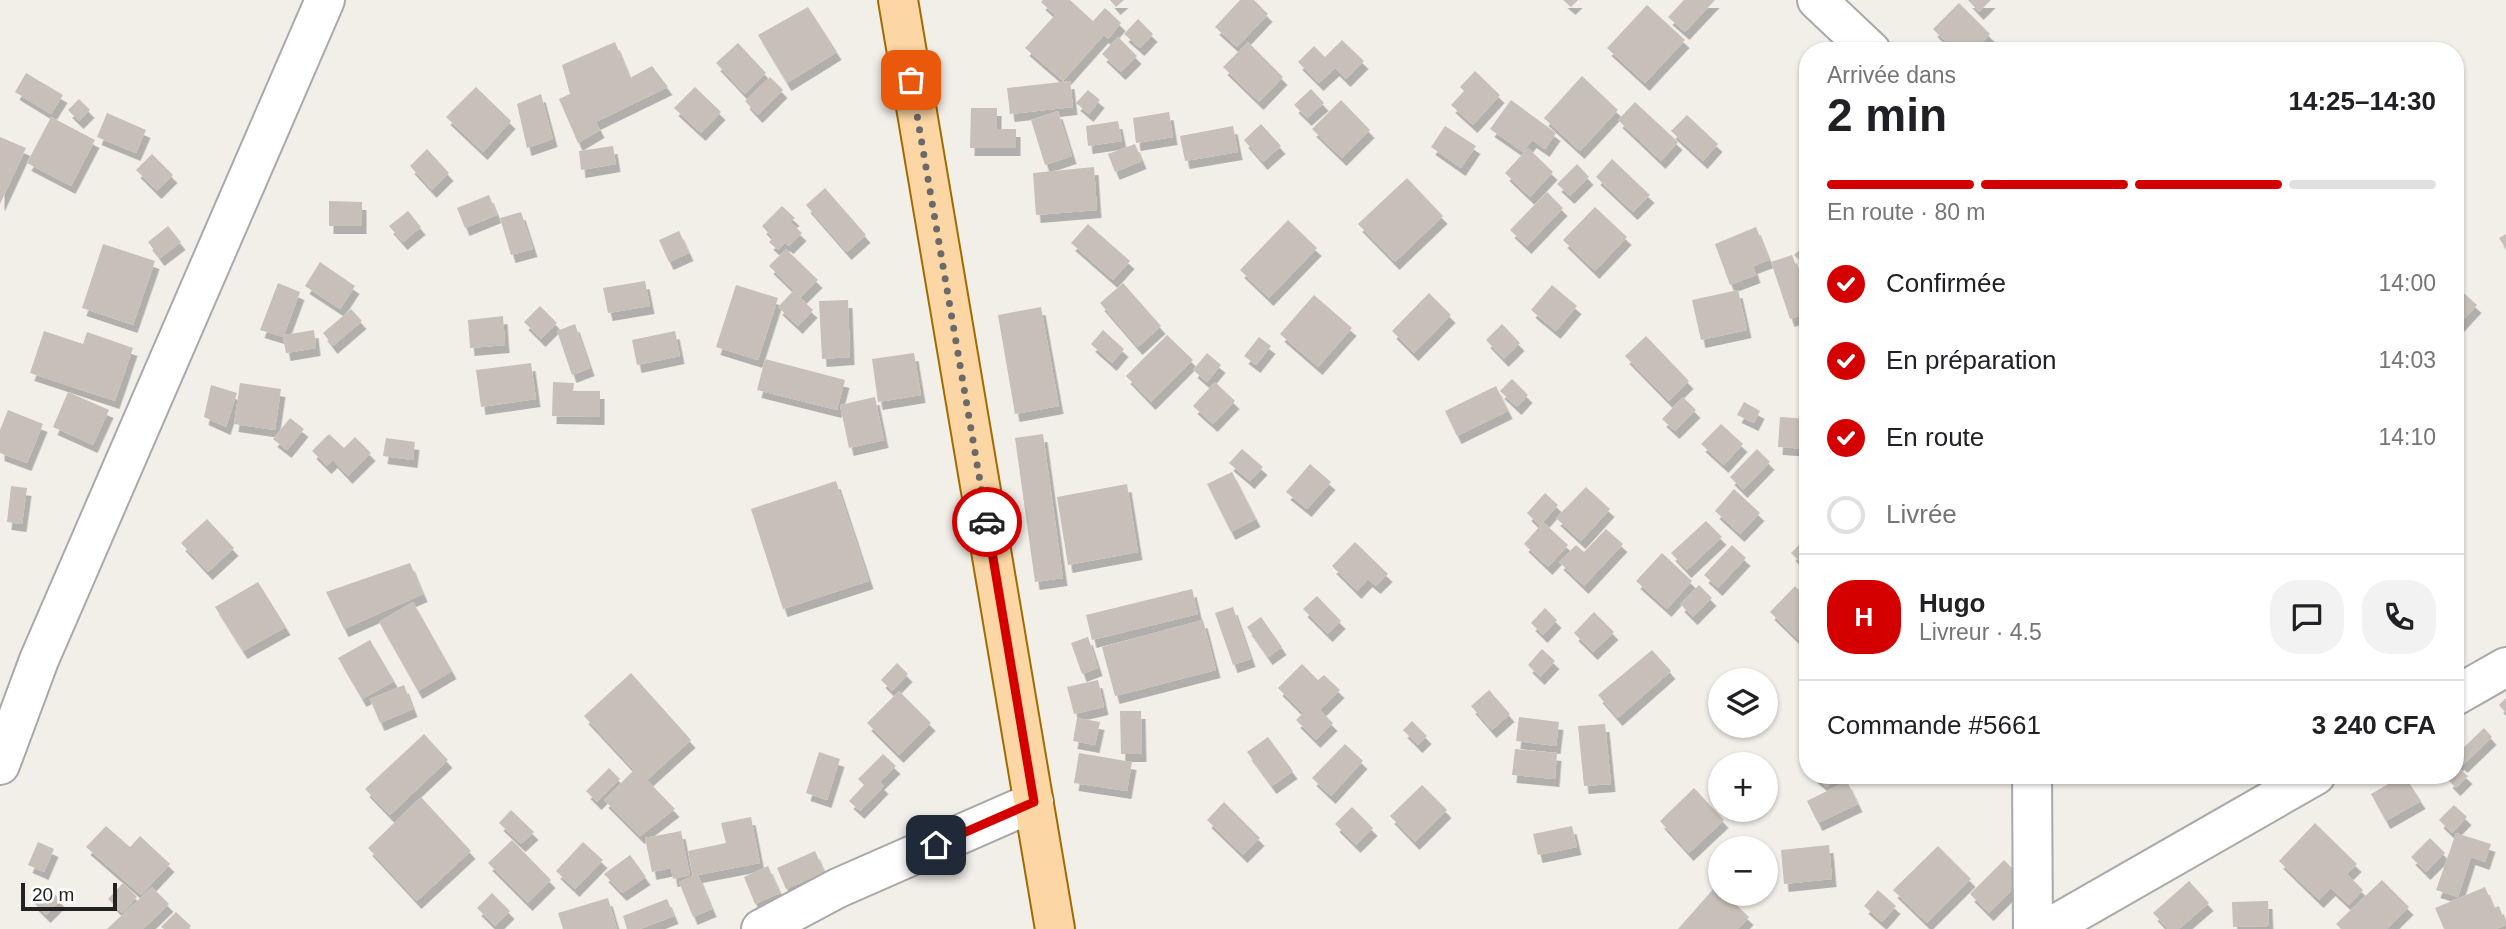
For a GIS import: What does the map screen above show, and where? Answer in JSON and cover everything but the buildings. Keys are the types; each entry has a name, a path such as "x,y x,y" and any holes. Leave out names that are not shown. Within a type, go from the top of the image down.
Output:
{"main road":[{"path":"898,0 1055,929"}],"street":[{"path":"0,765 39,660 325,0"},
{"path":"1817,0 1861,42"},
{"path":"2464,691 2506,667"},
{"path":"2032,784 2033,929"},
{"path":"2046,929 2300,784"},
{"path":"761,929 838,888 1034,802"}],"way so far":[{"path":"911,80 987,522"}],"route":[{"path":"936,845 1034,802 987,522"}]}
